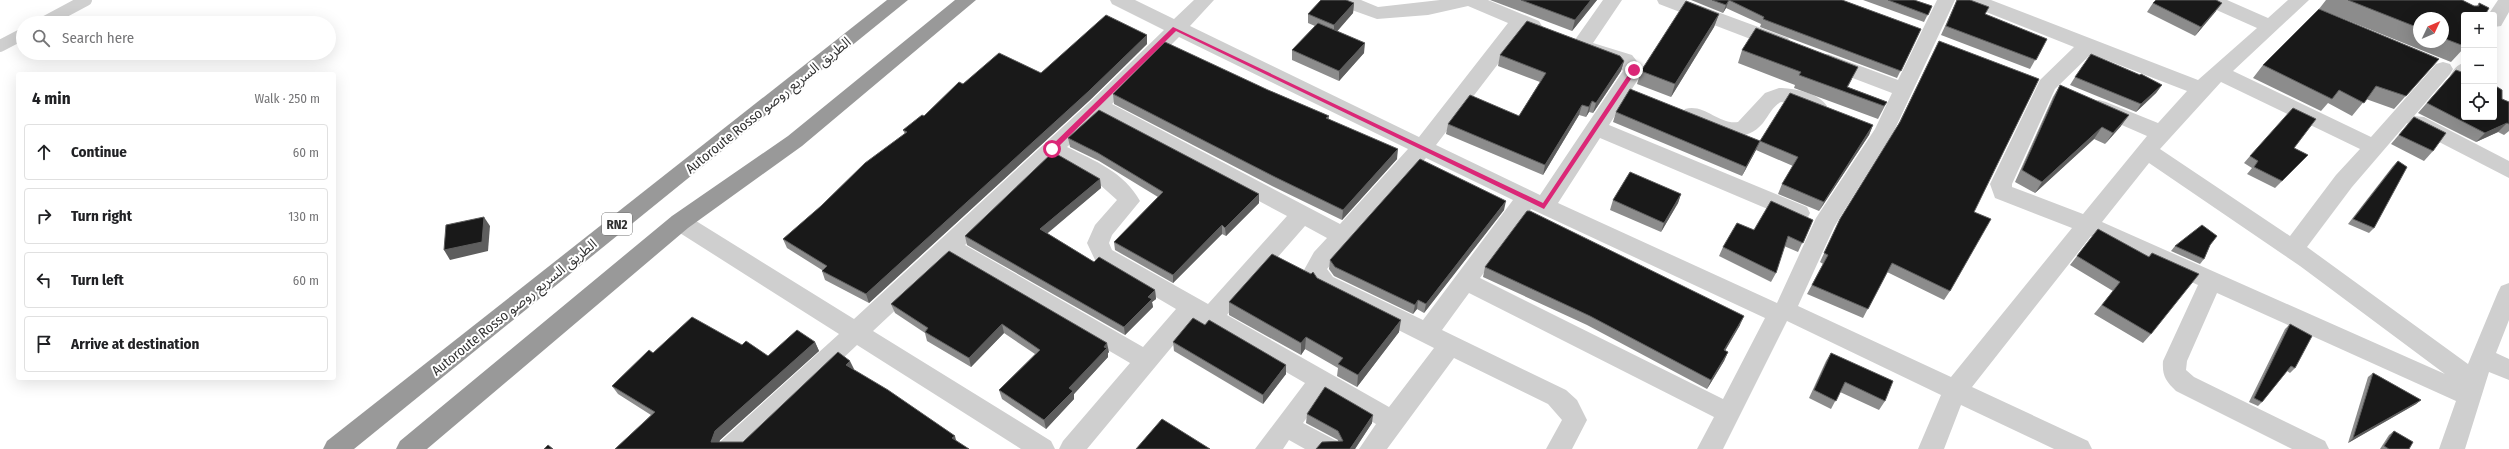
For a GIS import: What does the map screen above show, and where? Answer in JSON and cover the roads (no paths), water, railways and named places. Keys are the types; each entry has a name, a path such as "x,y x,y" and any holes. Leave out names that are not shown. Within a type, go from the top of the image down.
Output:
{"highway":[{"name":"Autoroute Rosso الطريق السريع روصو","path":"336,449 899,0"},
{"path":"410,449 680,222 795,141 967,0"}],"street":[{"path":"1119,0 1535,202 1782,312 2079,449"},
{"path":"730,449 1098,106 1205,0"},
{"path":"1342,0 1376,13 1428,9 1467,0"},
{"path":"1426,334 1466,281 1597,128 1631,91 1634,70 1632,65 1625,60 1520,21 1471,0"},
{"path":"1582,44 1614,0"},
{"path":"1666,0 1903,89"},
{"path":"1710,449 1782,312 1824,224 1876,128 1903,89 1924,33 1946,0"},
{"path":"1973,0 2201,89"},
{"path":"2210,0 2271,27"},
{"path":"2497,16 2508,0"},
{"path":"1931,449 1954,392 2087,225 2148,152 2161,133 2201,89 2219,73 2271,27 2302,8"},
{"path":"1520,21 1423,147 1322,258 1315,270 1325,283 1426,334 1557,397 1568,407 1575,420 1559,449"},
{"path":"1924,33 1948,47"},
{"path":"2088,45 2047,85 2000,188 2003,192 2087,225 2211,281 2472,389"},
{"path":"2424,62 2458,73"},
{"path":"2219,73 2374,147"},
{"path":"2293,249 2344,181 2403,115 2458,73"},
{"path":"2026,77 2161,133"},
{"path":"1675,108 1734,130 1744,129 1753,124 1769,100 1776,95 1787,94 1832,111"},
{"path":"1098,106 1343,236"},
{"path":"2403,115 2509,170"},
{"path":"1597,128 1824,224"},
{"path":"1052,149 1114,183 1124,191 1128,201 1103,231 1098,243 1104,256 1392,421"},
{"path":"2148,152 2293,249 2472,389"},
{"path":"1072,449 1146,361 1202,311 1302,214"},
{"path":"680,222 1042,449"},
{"path":"949,246 1146,361"},
{"path":"1466,281 1728,413"},
{"path":"2211,281 2176,361 2174,373 2185,384 2316,449"},
{"path":"2452,449 2482,357 2509,292"},
{"path":"1372,449 1450,345"},
{"path":"2482,357 2509,370"},
{"path":"1268,449 1321,380"},
{"path":"1286,426 1328,449"}],"lane":[{"path":"56,16 86,0"},
{"path":"0,46 16,38"}]}
